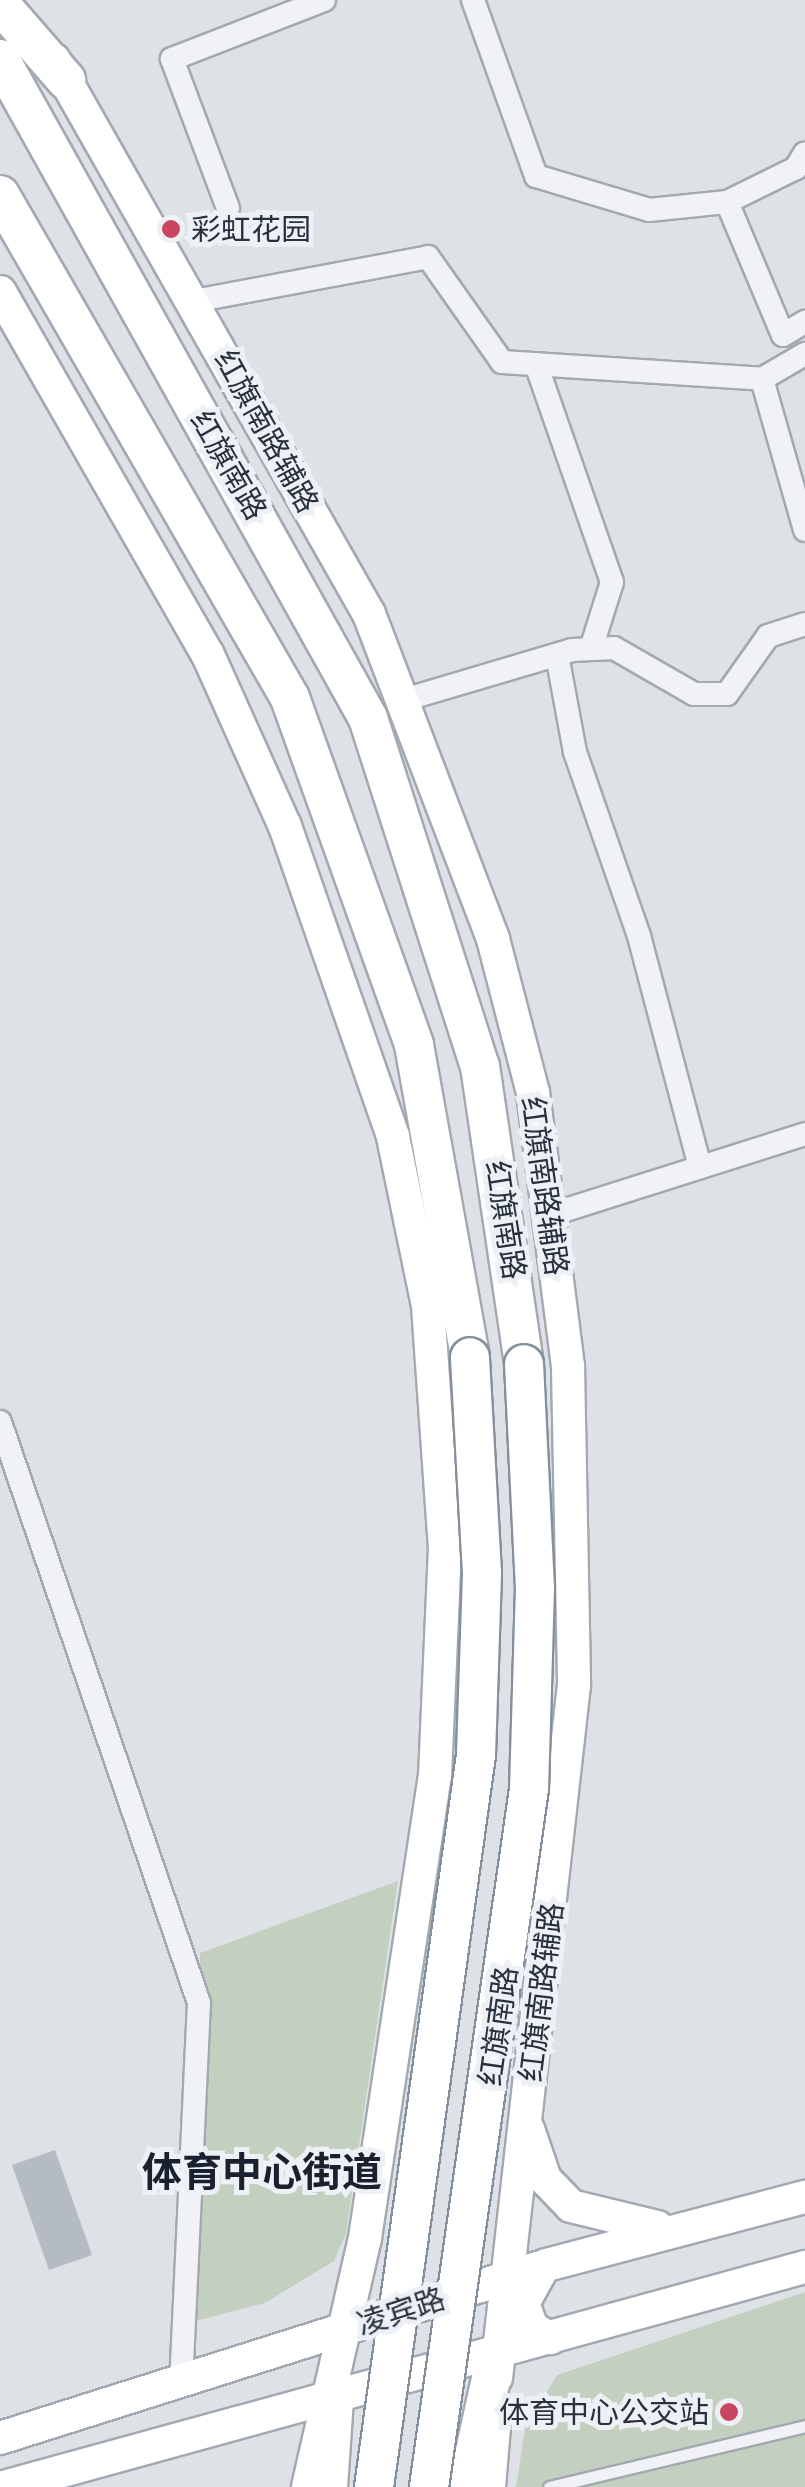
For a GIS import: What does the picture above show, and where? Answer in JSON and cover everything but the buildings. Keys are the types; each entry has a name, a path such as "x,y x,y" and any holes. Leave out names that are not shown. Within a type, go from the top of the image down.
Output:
{"highway":[{"path":"0,4 66,80"},
{"name":"红旗南路","path":"0,59 368,718 480,1066 524,1364 536,1589 528,1789 429,2487"},
{"name":"红旗南路","path":"0,195 290,698 414,1045 470,1358 482,1573 476,1755 374,2487"},
{"path":"467,2487 497,2352"},
{"path":"328,2487 334,2400"}],"main road":[{"name":"红旗南路辅路","path":"18,0 370,614 407,700 493,939 534,1093 569,1384 574,1685 504,2278 489,2487"},
{"path":"0,292 208,656 285,826 392,1137 428,1306 444,1676 394,2064 334,2400 308,2487"},
{"path":"526,2110 536,2159 571,2206 619,2225 689,2227"},
{"name":"凌宾路","path":"0,2438 547,2265 805,2197"},
{"path":"547,2265 523,2303 532,2328 550,2338"},
{"path":"4,2487 334,2400 805,2267"}],"street":[{"path":"228,208 172,59 324,0"},
{"path":"472,0 536,176 650,210 726,202 796,168 805,153"},
{"path":"726,202 784,335 805,322"},
{"path":"194,301 428,258 502,362 762,379 805,354"},
{"path":"536,364 612,582 591,650"},
{"path":"762,379 805,530"},
{"path":"407,700 556,655 614,648 694,694 727,694 768,636 805,624"},
{"path":"556,655 575,752 639,936 700,1167"},
{"path":"550,1215 805,1134"},
{"path":"0,1422 199,2003 181,2381"}],"lane":[{"path":"548,2487 805,2426"}],"green space":[{"path":"398,1881 346,2234 334,2261 265,2303 196,2321 200,1953"},
{"path":"805,2292 805,2487 516,2487 525,2429 557,2375"}],"place":[{"name":"彩虹花园","path":"171,229"},
{"name":"体育中心公交站","path":"729,2412"}],"district":[{"name":"体育中心街道","path":"262,2171"}]}
